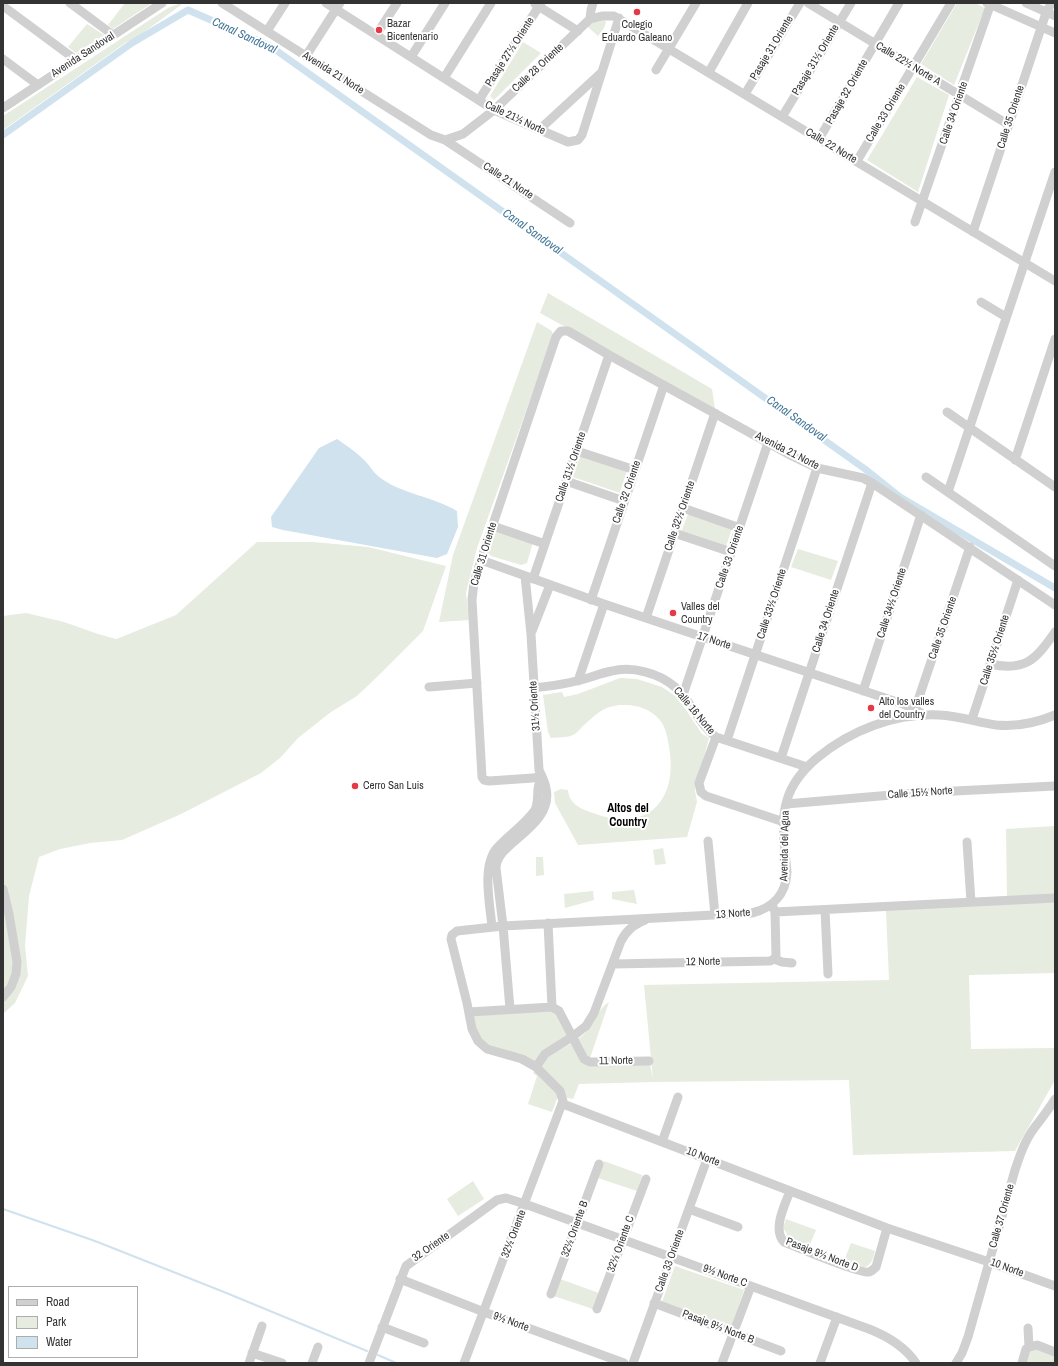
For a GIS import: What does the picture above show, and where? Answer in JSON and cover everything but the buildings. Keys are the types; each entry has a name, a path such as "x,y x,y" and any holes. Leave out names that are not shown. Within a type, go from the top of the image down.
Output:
{"street":[{"path":"70,3 114,35"},
{"name":"Avenida Sandoval","path":"3,108 162,3"},
{"name":"Avenida 21 Norte","path":"222,3 431,135 445,140"},
{"path":"267,31 285,3"},
{"name":"Calle 21½ Norte","path":"326,3 338,6 376,35 494,110 568,142 578,140 582,135 619,18"},
{"path":"376,35 396,3"},
{"path":"411,57 445,3"},
{"path":"444,78 491,3"},
{"path":"590,19 593,3"},
{"path":"656,70 696,3"},
{"path":"708,72 748,3"},
{"name":"Pasaje 31 Oriente","path":"745,94 800,3"},
{"name":"Calle 22½ Norte A","path":"808,3 1009,125"},
{"name":"Pasaje 31½ Oriente","path":"782,116 850,3"},
{"name":"Pasaje 32 Oriente","path":"819,139 899,3"},
{"name":"Calle 33 Oriente","path":"857,161 951,3"},
{"path":"1026,3 1051,14"},
{"name":"Calle 35 Oriente","path":"973,232 1041,27 1051,14 1051,3"},
{"path":"538,4 578,31"},
{"name":"Pasaje 27½ Oriente","path":"479,100 538,4"},
{"path":"990,4 1055,33"},
{"name":"Calle 34 Oriente","path":"915,222 960,96 990,4"},
{"path":"4,6 76,60"},
{"path":"306,56 338,6"},
{"name":"Calle 22 Norte","path":"590,19 606,15 619,18 1055,281"},
{"name":"Calle 28 Oriente","path":"445,140 463,134 494,110 590,19"},
{"path":"3,58 38,85"},
{"path":"540,129 602,71"},
{"name":"Calle 21 Norte","path":"445,140 570,222"},
{"path":"948,492 1055,172"},
{"path":"981,302 1006,317"},
{"name":"Avenida 21 Norte","path":"556,336 561,331 568,331 768,443 817,468 858,477 872,483 1055,605"},
{"name":"Calle 31 Oriente","path":"542,777 489,781 484,780 481,774 472,600 474,582 481,560 556,336"},
{"path":"1015,460 1055,339"},
{"name":"Calle 31½ Oriente","path":"529,578 545,544 609,355"},
{"name":"Calle 32 Oriente","path":"591,600 664,385"},
{"path":"947,412 1055,487"},
{"name":"Calle 32½ Oriente","path":"646,618 715,413"},
{"name":"Calle 33 Oriente","path":"683,695 768,443"},
{"path":"577,451 635,470"},
{"name":"Calle 33½ Oriente","path":"727,740 817,468"},
{"path":"926,476 1055,566"},
{"path":"566,481 624,501"},
{"name":"Calle 34 Oriente","path":"781,758 872,483"},
{"path":"683,508 740,528"},
{"name":"Calle 34½ Oriente","path":"863,691 921,515"},
{"path":"493,526 545,544"},
{"path":"674,533 731,552"},
{"name":"Calle 35 Oriente","path":"915,709 970,547"},
{"name":"17 Norte","path":"481,560 591,600 915,709 924,715"},
{"name":"31½ Oriente","path":"494,858 503,852 543,813 547,799 546,787 539,770 529,578"},
{"name":"Calle 35½ Oriente","path":"972,719 1018,580"},
{"name":"31½ Oriente","path":"531,634 550,585"},
{"path":"578,681 604,604"},
{"path":"990,664 1010,666 1028,662 1040,653 1055,632"},
{"name":"Calle 16 Norte","path":"534,688 578,681 611,671 636,670 659,677 670,683 683,695 709,732 716,736 807,767"},
{"path":"430,687 477,683"},
{"name":"Avenida del Agua","path":"774,908 786,882 787,872 784,822 786,804 794,785 807,767 830,748 861,730 889,720 924,715 947,715 996,725 1014,726 1031,723 1055,715"},
{"path":"716,736 699,783 700,790 706,796 784,822"},
{"name":"Calle 15½ Norte","path":"786,804 915,794 1055,786"},
{"path":"708,841 715,915"},
{"path":"968,842 972,902"},
{"path":"494,858 503,926 510,1009"},
{"path":"492,927 488,869 494,858"},
{"path":"3,889 18,962 16,974 11,987 3,997"},
{"name":"13 Norte","path":"468,1012 451,939 453,933 456,931 548,923 752,913 774,908 825,910 1055,898"},
{"path":"774,908 776,956 774,959"},
{"path":"825,910 828,974"},
{"path":"536,1067 545,1054 586,1026 594,1013 625,933 632,926 644,920 653,918"},
{"path":"548,923 552,1007"},
{"name":"12 Norte","path":"613,964 770,961 774,959 792,963"},
{"path":"563,1104 563,1098 560,1091 536,1067 522,1059 487,1049 483,1046 474,1036 468,1012 552,1007 559,1011 572,1037"},
{"name":"11 Norte","path":"572,1037 586,1061 649,1061"},
{"path":"662,1142 678,1097"},
{"name":"Calle 37 Oriente","path":"956,1363 962,1353 968,1337 1020,1154 1035,1127 1043,1118 1055,1099"},
{"name":"10 Norte","path":"563,1104 887,1228 1055,1286"},
{"name":"32½ Oriente","path":"466,1362 563,1104"},
{"name":"Calle 33 Oriente","path":"633,1363 707,1159"},
{"name":"32½ Oriente B","path":"550,1294 599,1164"},
{"name":"32½ Oriente C","path":"597,1309 646,1179"},
{"name":"Pasaje 9½ Norte D","path":"790,1191 779,1228 780,1238 784,1242 844,1265 865,1272 869,1272 876,1267 887,1228"},
{"name":"32 Oriente","path":"369,1363 404,1268 408,1263 497,1200 506,1198 526,1204"},
{"name":"9½ Norte C","path":"526,1204 869,1329 902,1347 916,1363"},
{"path":"689,1209 738,1227"},
{"name":"9½ Norte","path":"400,1279 484,1312 624,1363"},
{"path":"722,1363 751,1286"},
{"name":"Pasaje 9½ Norte B","path":"654,1303 781,1351"},
{"path":"820,1363 837,1317"},
{"path":"249,1363 262,1326"},
{"path":"382,1327 424,1343"},
{"path":"1022,1363 1026,1350 1029,1346 1028,1328"},
{"path":"312,1363 318,1346"},
{"path":"1029,1346 1037,1346 1055,1352"},
{"path":"252,1353 282,1363"}],"green space":[{"path":"125,3 152,3 113,29 108,25"},
{"path":"181,3 181,5 140,35 125,43 3,130 3,116 168,8"},
{"path":"957,3 975,3 985,8 954,85 921,64"},
{"path":"595,19 602,19 606,22 604,28 598,36 587,26"},
{"path":"87,24 104,35 76,53 68,47"},
{"path":"523,42 541,53 494,100 490,96"},
{"path":"917,77 949,95 918,192 867,160"},
{"path":"548,293 712,389 715,409 540,313"},
{"path":"537,322 552,331 553,336 477,548 466,593 469,620 439,622 453,555"},
{"path":"581,454 627,470 620,493 573,477"},
{"path":"688,514 732,528 726,547 681,532"},
{"path":"495,530 533,542 527,563 521,565 491,556 486,550"},
{"path":"257,542 313,542 368,547 446,566 423,631 357,696 331,712 298,738 280,758 261,773 181,814 122,840 90,843 60,849 39,857 29,896 25,946 28,976 15,1003 3,1014 3,616 26,613 64,622 116,639 176,615"},
{"path":"798,549 838,561 831,580 791,567"},
{"path":"620,678 637,679 662,687 678,698 702,734 709,738 695,790 697,802 687,837 578,845 555,803 554,792 561,789 568,790 573,802 584,810 611,818 627,819 641,816 652,810 661,800 668,787 670,753 664,726 656,716 640,707 619,705 607,708 597,714 571,736 551,738 548,732 543,695 562,692 564,697 578,694"},
{"path":"1055,826 1055,898 1007,901 1006,829"},
{"path":"663,848 666,864 655,865 653,850"},
{"path":"536,857 543,857 544,875 536,876"},
{"path":"634,890 637,904 612,899 612,892"},
{"path":"593,891 594,900 565,908 564,894"},
{"path":"1055,901 1055,973 969,975 971,1049 1055,1048 1055,1080 1015,1151 853,1155 849,1080 579,1084 573,1099 558,1096 552,1112 528,1104 537,1076 533,1073 538,1066 550,1056 582,1036 590,1027 601,1009 609,1002 588,1064 650,1064 653,1079 644,985 889,980 886,910"},
{"path":"552,1009 557,1013 568,1036 535,1064 483,1044 476,1033 471,1014"},
{"path":"604,1161 642,1175 637,1191 598,1178"},
{"path":"473,1181 484,1199 458,1216 447,1199"},
{"path":"786,1219 816,1230 808,1249 786,1240 787,1234 783,1228"},
{"path":"851,1243 875,1251 869,1265 864,1268 844,1261"},
{"path":"675,1266 744,1290 731,1328 662,1302"},
{"path":"560,1279 599,1293 593,1309 554,1296"},
{"path":"1029,1347 1055,1352 1055,1363 1022,1363"}],"water":[{"path":"337,439 359,455 376,474 387,482 457,511 458,527 447,554 437,558 272,527 271,517 319,448"}],"waterway":[{"name":"Canal Sandoval","path":"3,135 132,43 188,10 270,46 865,469 900,497 1055,588"},
{"path":"3,1209 95,1241 367,1351"},
{"path":"378,1355 396,1363"}],"place":[{"name":"Colegio Eduardo Galeano","path":"637,12"},
{"name":"Bazar Bicentenario","path":"379,30"},
{"name":"Valles del Country","path":"673,613"},
{"name":"Alto los valles del Country","path":"871,708"},
{"name":"Cerro San Luis","path":"355,786"}],"district":[{"name":"Altos del Country","path":"628,816"}]}
